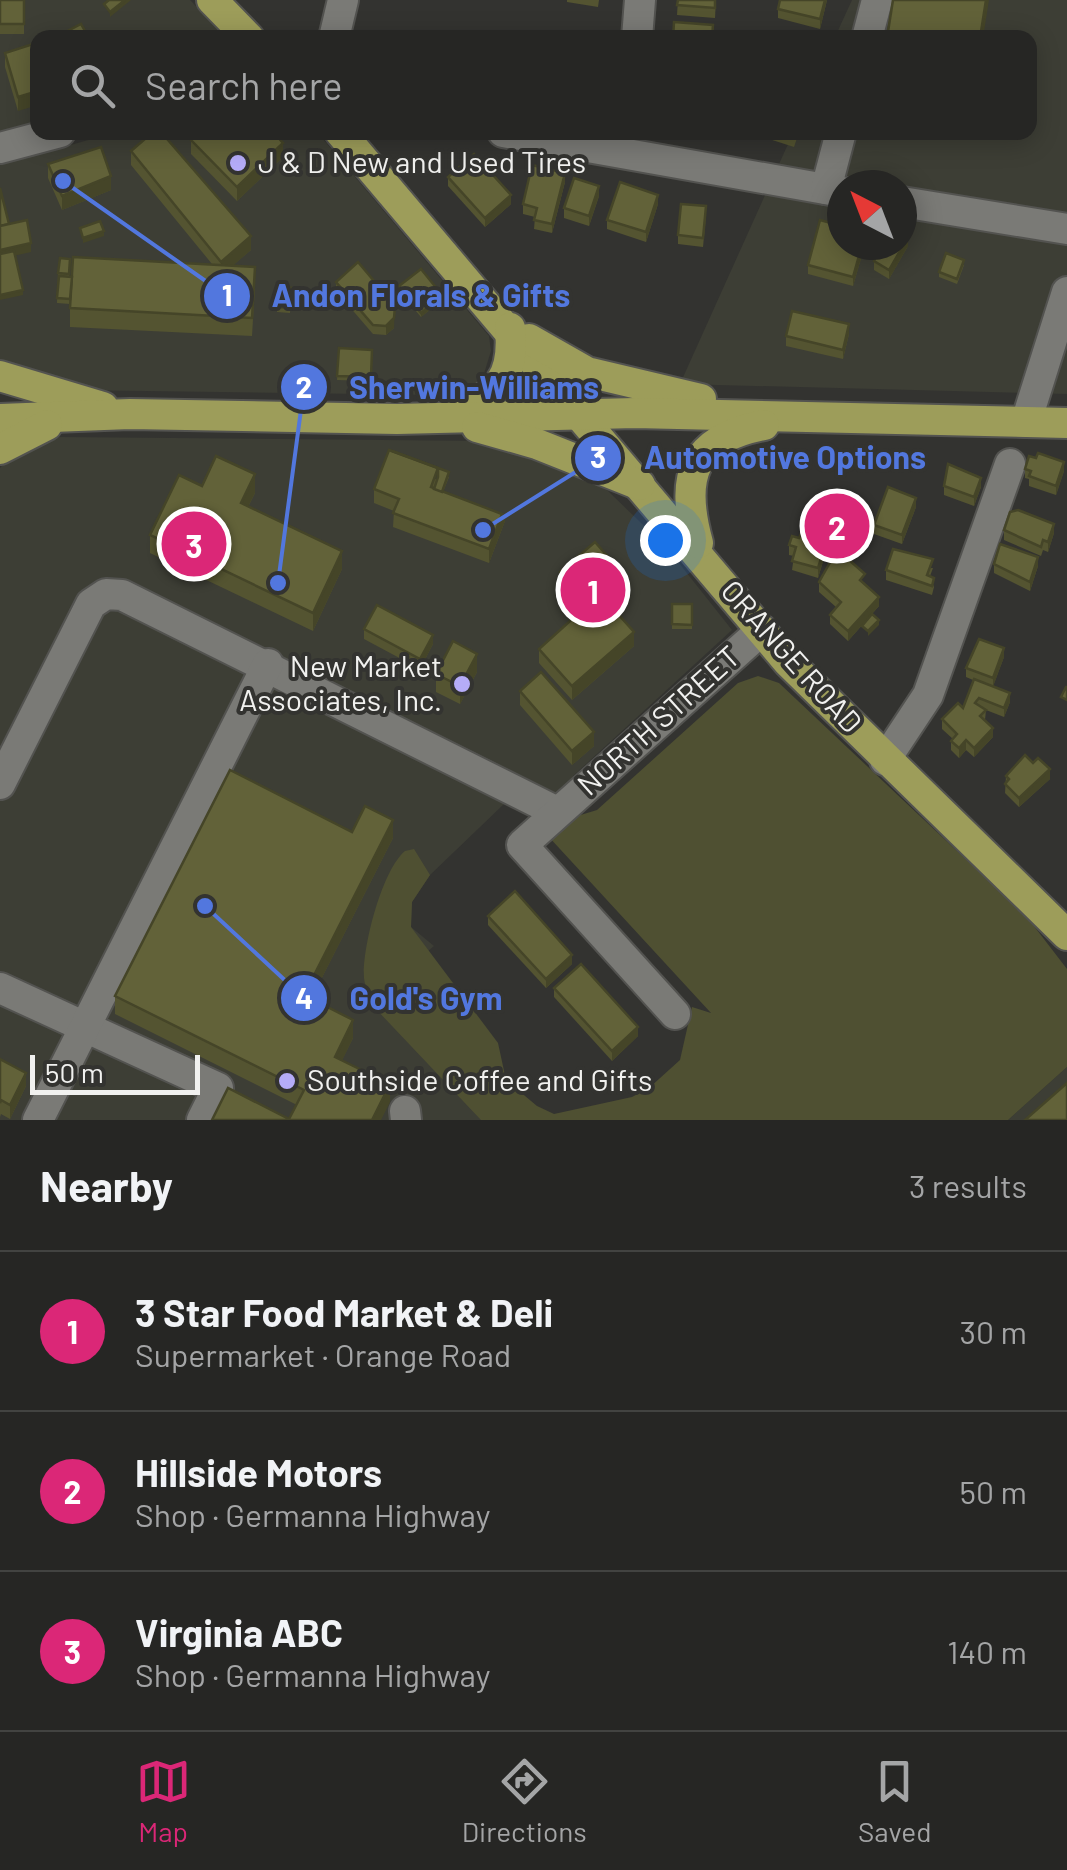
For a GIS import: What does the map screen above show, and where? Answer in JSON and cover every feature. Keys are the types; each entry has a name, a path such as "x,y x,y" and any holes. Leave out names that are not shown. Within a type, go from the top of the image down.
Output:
{"main road":[{"path":"212,0 241,30"},
{"name":"ORANGE ROAD","path":"347,140 762,630 885,760 1067,935"},
{"path":"510,328 587,372 624,384 808,417"},
{"path":"452,418 491,395 505,378 513,358 510,328"},
{"path":"0,376 130,414"},
{"path":"0,404 36,405 74,416"},
{"path":"0,419 130,414 452,418 583,415 1067,423"},
{"path":"0,450 24,434 74,416"},
{"path":"702,556 688,506 688,486 706,450 742,429 808,417"},
{"path":"452,418 536,444 643,486"}],"street":[{"path":"336,30 343,0"},
{"path":"343,0 349,30"},
{"path":"638,30 640,0"},
{"path":"869,30 877,0"},
{"path":"0,148 30,140"},
{"path":"586,140 627,144 827,188"},
{"path":"836,170 840,140"},
{"path":"917,204 1067,229"},
{"path":"1026,422 1067,292"},
{"path":"885,760 912,726 928,695 1010,464"},
{"path":"0,784 91,604 106,594 122,594 556,812"},
{"name":"NORTH STREET","path":"675,1014 522,845 762,630"},
{"path":"38,1120 268,664"},
{"path":"1,987 218,1088 202,1120"}],"shaded area":[{"path":"0,0 190,0 219,30 30,30 30,130 0,138"},
{"path":"852,0 1067,0 1067,394 680,384 790,140 1037,140 1037,30 838,30"},
{"path":"88,140 324,140 489,336 491,351 482,380 458,395 72,390 0,373 0,165"},
{"path":"59,437 488,441 585,475 608,491 667,548 732,630 573,776 583,789 557,812 528,781 430,875 412,902 411,927 434,946 402,973 519,1120 0,1120 0,468 16,450"},
{"path":"1067,1067 1067,1120 1008,1120"}],"green space":[{"path":"758,676 779,683 1027,917 1067,969 1067,1067 1008,1120 481,1120 375,1008 366,986 364,965 370,930 381,892 397,861 405,851 414,849 430,875 412,902 411,927 498,1043 506,1080 537,1106 554,1114 632,1097 649,1088 680,1060 692,1007 711,1013 548,836 574,817 597,810 738,683"}],"building":[{"path":"0,0 24,0 24,24 0,24"},
{"path":"125,0 110,12 104,4"},
{"path":"678,0 715,0 715,8 677,5"},
{"path":"780,0 825,0 820,19 778,9"},
{"path":"893,0 986,0 981,30 888,30"},
{"path":"674,22 713,25 713,30 674,30"},
{"path":"30,45 30,93 18,97 5,53"},
{"path":"144,140 168,140 251,236 221,262 131,151"},
{"path":"191,140 280,140 283,143 237,187"},
{"path":"101,147 111,176 62,196 48,164"},
{"path":"474,154 511,195 485,218 448,177"},
{"path":"532,165 565,173 552,224 534,220 537,208 523,204"},
{"path":"574,178 599,186 589,216 564,208"},
{"path":"620,182 658,195 646,232 607,220"},
{"path":"0,188 9,224 0,226"},
{"path":"681,204 706,206 703,238 678,235"},
{"path":"27,220 31,243 0,250 0,226"},
{"path":"820,220 827,222 827,260 858,260 853,277 808,265"},
{"path":"100,221 104,231 83,238 80,228"},
{"path":"14,251 23,290 0,295 0,254"},
{"path":"946,253 964,260 957,279 939,272"},
{"path":"73,257 255,267 252,318 70,308"},
{"path":"60,258 70,259 69,274 58,273"},
{"path":"874,260 895,260 889,270"},
{"path":"358,262 395,306 394,318 386,326 373,325 336,282"},
{"path":"421,269 442,295 421,313 399,286"},
{"path":"59,276 72,277 70,299 57,298"},
{"path":"280,287 292,288 290,308 277,307"},
{"path":"792,311 849,324 843,350 786,336"},
{"path":"339,348 372,350 371,377 337,376"},
{"path":"389,450 438,468 431,487 502,514 489,549 393,513 399,499 374,489"},
{"path":"392,451 449,472 442,492 434,489 438,468"},
{"path":"1038,453 1064,462 1056,486 1029,476 1031,471 1025,469 1029,456 1036,458"},
{"path":"216,456 255,474 241,503 342,551 313,613 150,535 179,475 202,486"},
{"path":"948,464 981,478 974,497 944,486"},
{"path":"888,487 916,498 902,535 874,525"},
{"path":"1018,510 1054,524 1048,542 1043,540 1041,547 1004,530 1010,512"},
{"path":"844,516 860,522 857,531 841,525"},
{"path":"808,519 831,525 818,568 792,561 796,547 789,545 792,536 799,538"},
{"path":"595,542 623,574 608,602 600,594 589,604 560,572"},
{"path":"1000,544 1038,557 1030,582 994,564"},
{"path":"893,549 933,559 927,575 934,578 932,586 886,570"},
{"path":"832,559 838,563 849,560 865,574 860,580 879,597 848,631 830,615 841,602 819,582"},
{"path":"600,594 634,632 572,686 539,649"},
{"path":"672,604 692,604 692,625 672,624"},
{"path":"377,605 433,635 420,659 364,629"},
{"path":"872,614 879,620 868,631 862,626"},
{"path":"979,639 1004,648 993,678 966,668"},
{"path":"453,641 477,654 460,686 436,674"},
{"path":"541,672 594,732 572,751 520,691"},
{"path":"974,679 1010,693 1004,708 979,698 975,703 986,710 980,716 993,728 974,748 966,740 959,748 951,741 957,734 942,719 958,703 963,708"},
{"path":"1025,755 1033,763 1038,758 1050,769 1019,798 1005,784 1009,779 1006,776"},
{"path":"230,770 352,832 365,806 393,820 304,995 353,1020 335,1057 390,1084 372,1120 212,1120 228,1088 289,1119 304,1090 115,996"},
{"path":"515,891 572,955 546,979 488,916"},
{"path":"581,964 638,1027 612,1051 554,988"},
{"path":"0,1059 26,1073 10,1105 1,1100 0,1103"},
{"path":"1067,1083 1067,1120 1025,1120"}],"place":[{"name":"J & D New and Used Tires","path":"238,163"},
{"name":"Andon Florals & Gifts","path":"63,181"},
{"name":"Hillside Motors","path":"837,526"},
{"name":"Automotive Options","path":"483,530"},
{"name":"Virginia ABC","path":"194,544"},
{"name":"Sherwin-Williams","path":"278,583"},
{"name":"3 Star Food Market & Deli","path":"593,590"},
{"name":"New Market Associates, Inc.","path":"462,684"},
{"name":"Gold's Gym","path":"205,906"},
{"name":"Southside Coffee and Gifts","path":"287,1081"}]}
